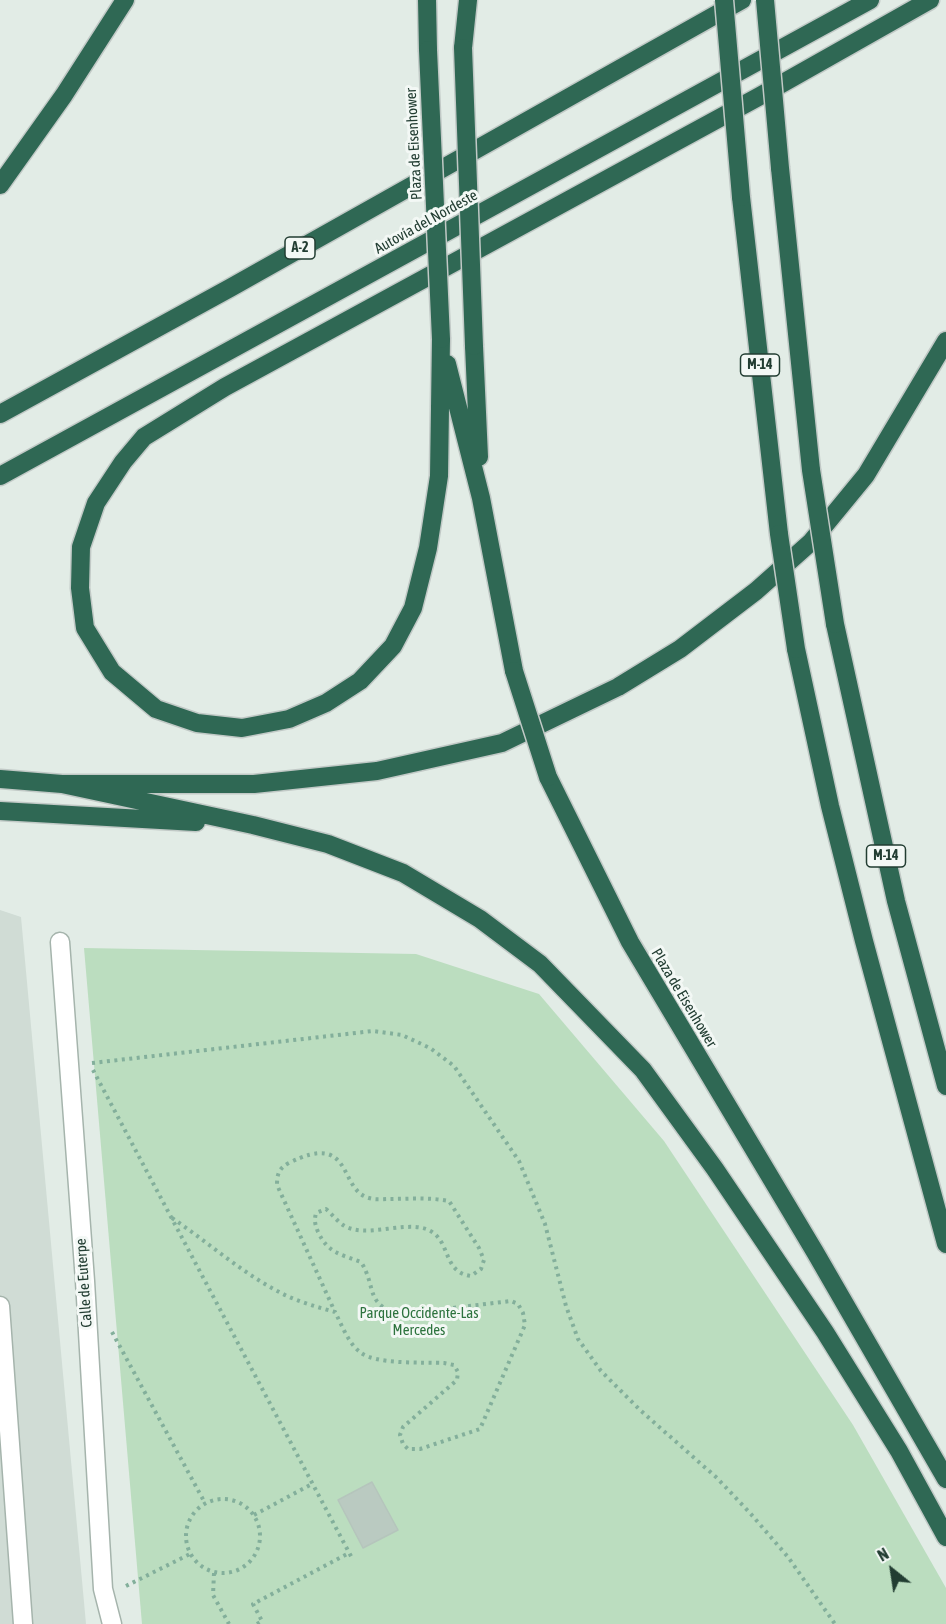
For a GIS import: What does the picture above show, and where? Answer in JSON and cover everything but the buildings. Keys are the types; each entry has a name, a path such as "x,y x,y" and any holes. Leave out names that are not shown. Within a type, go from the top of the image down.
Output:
{"highway":[{"path":"0,185 64,95 125,0"},
{"name":"Plaza de Eisenhower","path":"427,0 441,339 481,498 514,671 548,777 630,942 815,1252 946,1479"},
{"name":"Plaza de Eisenhower","path":"468,0 463,48 481,498"},
{"name":"M-14","path":"724,0 741,197 779,534 796,649 830,806 946,1244"},
{"name":"A-2","path":"0,414 230,288 742,0"},
{"name":"M-14","path":"765,0 811,470 835,624 896,901 946,1086"},
{"name":"Autovía del Nordeste","path":"0,476 870,0"},
{"path":"441,339 439,476 428,548 413,608 393,646 360,681 326,703 289,719 242,728 197,723 156,709 112,672 85,628 80,588 81,547 96,503 123,462 144,437 255,370 750,102 930,0"},
{"path":"0,779 62,784 254,784 377,771 502,743 618,687 680,649 756,591 811,542 866,476 946,341"},
{"path":"62,784 254,825 328,844 403,873 480,920 540,964 643,1070 715,1169 825,1332 899,1451 946,1537"},
{"path":"0,811 254,825"}],"street":[{"name":"Calle de Euterpe","path":"60,942 80,1213 103,1590 112,1624"},
{"path":"0,1306 23,1624"}],"path":[{"path":"353,1560 90,1063 373,1031 402,1035 430,1048 454,1066 519,1161 545,1224 566,1306 578,1339 601,1371 640,1410 717,1478 750,1513 788,1557 835,1624"},
{"path":"172,1218 258,1280 292,1298 335,1312 350,1341 358,1352 366,1357 454,1365 458,1372 458,1380 403,1427 400,1436 408,1449 420,1449 480,1429 525,1325 519,1304 511,1301 402,1314 392,1312 382,1306 372,1293 369,1276 361,1262 324,1245 314,1221 316,1213 326,1209 344,1225 357,1230 410,1227 426,1229 436,1235 445,1248 450,1263 461,1275 471,1276 481,1269 484,1260 479,1248 449,1201 370,1198 359,1194 346,1168 336,1158 323,1153 313,1153 282,1166 278,1174 277,1185 335,1312"},
{"path":"112,1331 205,1503"},
{"path":"254,1515 312,1484"},
{"path":"222,1498 232,1499 241,1503 254,1515 260,1527 257,1552 250,1563 239,1570 214,1573 204,1569 190,1554 185,1543 185,1532 195,1510 205,1503 222,1498"},
{"path":"257,1624 262,1621 253,1604 349,1553"},
{"path":"126,1586 190,1554"},
{"path":"214,1573 213,1595 229,1624"}],"shaded area":[{"path":"0,910 21,917 86,1624 0,1624"}],"green space":[{"name":"Parque Occidente-Las Mercedes","path":"84,948 416,954 539,994 664,1141 853,1425 946,1588 946,1624 142,1624"}]}
